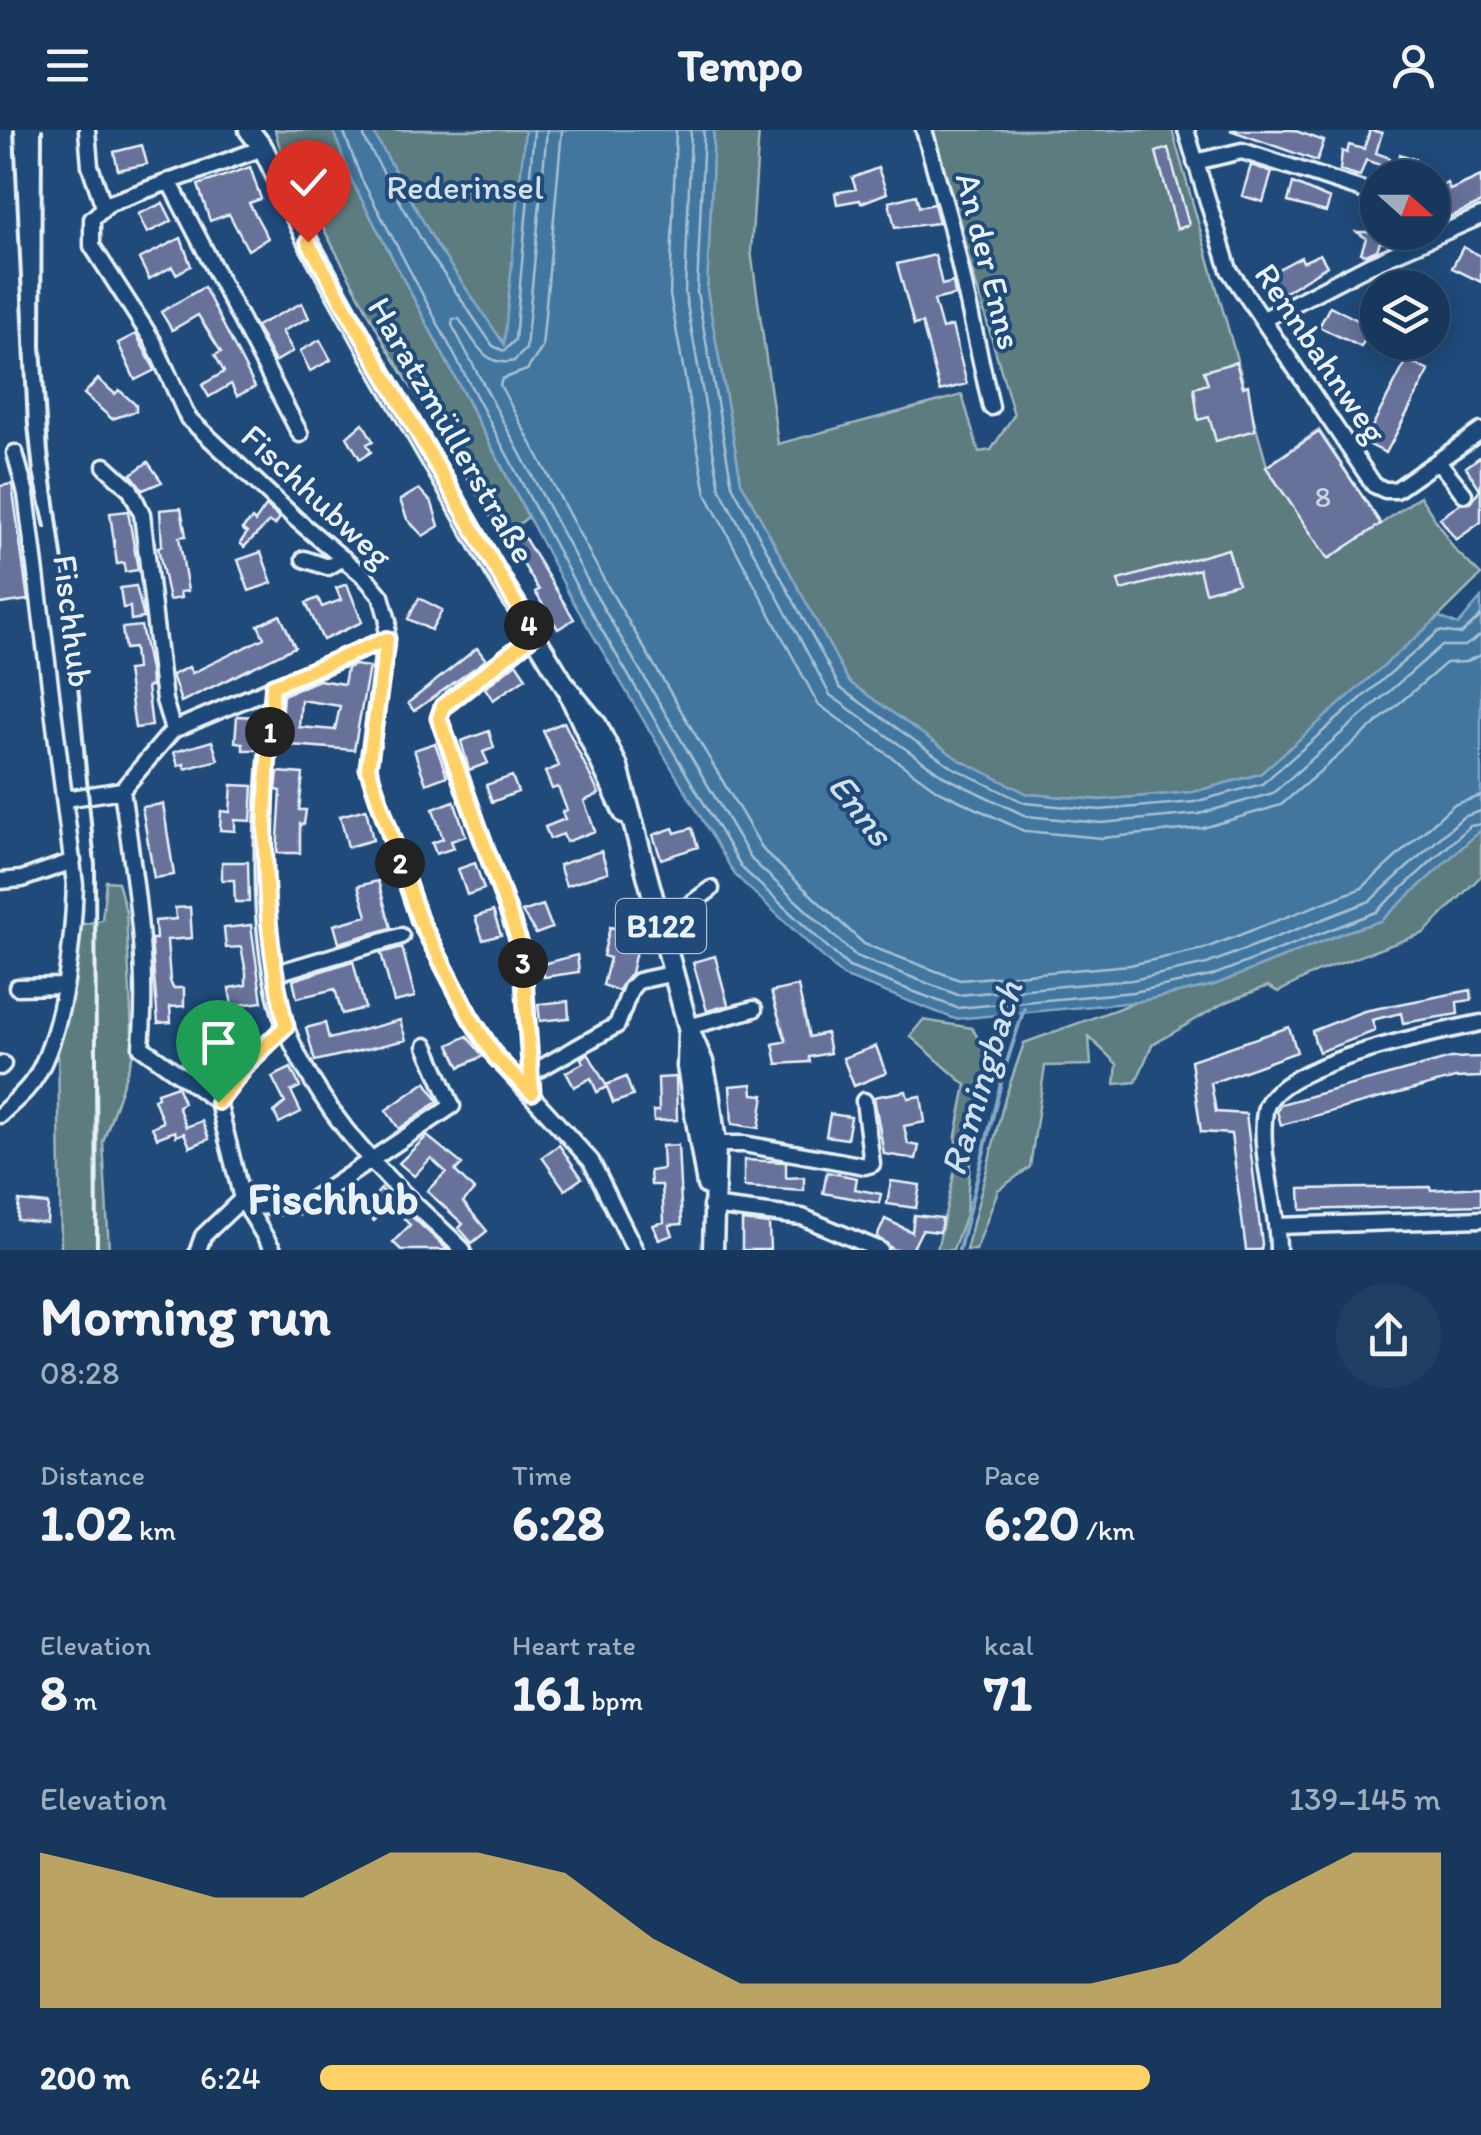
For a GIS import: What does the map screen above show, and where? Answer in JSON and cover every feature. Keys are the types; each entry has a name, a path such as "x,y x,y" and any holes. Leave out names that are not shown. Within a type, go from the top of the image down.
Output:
{"main road":[{"name":"Haratzmüllerstraße","path":"249,130 262,139 338,298 534,635 566,686 598,725 624,783 632,826 688,1027 687,1067 707,1144 713,1250"}],"street":[{"path":"87,130 90,166 104,206 169,182 262,139"},
{"name":"An der Enns","path":"924,130 951,226 991,406"},
{"name":"Rennbahnweg","path":"1186,130 1228,270 1374,485 1396,490 1481,430"},
{"path":"1195,162 1242,151 1360,189"},
{"path":"169,182 300,434"},
{"name":"Fischhubweg","path":"104,206 91,224 92,246 154,341 188,418 381,596 388,621 387,639 368,760 419,919 496,1058 591,1161 635,1250"},
{"path":"1450,223 1481,216"},
{"path":"1264,319 1392,250"},
{"name":"Fischhub","path":"0,1115 27,1090 38,1073 55,1026 74,908 66,798 26,494 15,453"},
{"path":"1438,461 1464,494"},
{"path":"106,466 130,489 142,514 164,700 173,730"},
{"path":"304,559 328,567 343,558"},
{"path":"532,1093 522,950 439,718 443,706 534,635"},
{"path":"66,798 122,790 173,730 387,639"},
{"path":"273,686 262,872 273,974 286,1026 324,1098 370,1160 463,1250"},
{"path":"122,790 140,921 141,1048 218,1102 245,1203 273,1250"},
{"path":"0,881 22,880 73,861"},
{"path":"661,926 711,889"},
{"path":"273,974 401,936"},
{"path":"532,1073 617,1025 631,988 638,982 674,974"},
{"path":"17,987 63,986"},
{"path":"688,1027 754,1010"},
{"path":"1278,1250 1264,1136 1265,1108 1274,1092 1362,1052 1481,1023"},
{"path":"218,1102 249,1062 286,1026"},
{"path":"198,1250 203,1236 245,1203 304,1205 452,1106 426,1046"},
{"path":"707,1144 744,1144 865,1166 872,1164 873,1155 864,1101"},
{"path":"711,1206 802,1217 858,1245 880,1250"},
{"path":"1278,1226 1481,1220"}],"green space":[{"path":"275,130 333,130 352,181 528,517 503,537 387,348 279,145"},
{"name":"Rederinsel","path":"372,130 525,130 505,346 437,246"},
{"path":"714,130 759,130 751,251 778,444 962,395 979,452 991,450 1014,415 931,130 1172,130 1267,466 1319,430 1381,524 1420,496 1454,549 1481,575 1402,653 1260,774 1193,792 1100,800 1028,794 958,759 849,682 741,482 707,291"},
{"path":"1481,830 1481,876 1424,933 1319,971 1278,992 1268,986 1224,1003 1152,1045 1136,1082 1115,1084 1117,1064 1089,1037 1091,1065 1045,1066 1030,1167 998,1190 976,1250 966,1250 1005,1098 1024,1043 1136,1002 1214,985 1381,921"},
{"path":"106,881 118,882 126,912 133,1054 103,1142 109,1250 61,1250 58,1043 80,925 102,920"},
{"path":"923,1020 972,1028 994,1065 972,1138 966,1214 953,1250 937,1250 955,1170 956,1136 966,1085 910,1036"}],"water":[{"name":"Enns","path":"333,130 372,130 437,246 504,344 525,130 714,130 707,291 741,482 849,682 958,759 1028,794 1100,800 1193,792 1260,774 1439,617 1458,625 1481,598 1481,830 1381,921 1214,985 1136,1002 955,1019 843,976 735,875 571,598 352,181"}],"building":[{"path":"1230,130 1293,130 1324,141 1317,161"},
{"path":"1370,130 1382,133 1376,153 1389,160 1360,160 1360,176 1340,170 1342,151 1347,153 1349,145 1364,149"},
{"path":"142,145 147,164 118,170 114,152"},
{"path":"1168,148 1189,225 1177,229 1156,152"},
{"path":"1251,165 1272,172 1263,202 1242,196"},
{"path":"250,167 261,199 249,203 268,238 248,250 229,214 210,221 198,185"},
{"path":"878,168 887,193 861,203 860,200 837,204 835,193 856,189 852,178"},
{"path":"1481,176 1481,203 1450,217 1450,190"},
{"path":"1293,183 1330,199 1326,212 1288,202"},
{"path":"916,195 919,207 934,204 939,223 895,228 889,202"},
{"path":"163,203 172,221 147,233 138,214"},
{"path":"181,238 191,266 176,274 172,267 149,279 139,259"},
{"path":"1463,247 1481,256 1481,282 1452,268"},
{"path":"1320,254 1327,266 1280,295 1269,274 1301,257 1303,262"},
{"path":"935,255 942,285 953,282 955,295 934,300 942,329 952,326 967,384 940,391 922,323 914,325 897,264"},
{"path":"204,287 255,387 237,396 231,384 209,397 202,385 224,372 215,355 221,352 198,315 172,330 161,312"},
{"path":"302,303 309,318 282,331 293,351 275,362 256,326"},
{"path":"1330,306 1360,321 1360,347 1319,327"},
{"path":"136,334 155,370 135,380 118,343"},
{"path":"320,340 331,360 310,371 300,351"},
{"path":"1407,360 1429,371 1386,453 1364,442"},
{"path":"1236,362 1243,387 1248,385 1255,430 1216,441 1209,417 1198,420 1194,388 1208,384 1204,371"},
{"path":"98,379 115,394 119,390 136,405 136,411 112,419 84,394"},
{"path":"363,423 373,441 367,444 371,452 360,459 347,437"},
{"path":"1319,432 1381,524 1328,559 1266,467"},
{"path":"1481,456 1481,522 1456,540 1440,518 1460,504 1470,503 1480,489 1466,467"},
{"path":"148,462 162,482 143,490 131,474"},
{"path":"12,484 28,600 0,604 0,486"},
{"path":"419,489 432,503 439,526 423,536 407,519 400,500"},
{"path":"266,506 280,518 275,525 269,522 244,547 240,543 247,533 242,529 252,519 255,522"},
{"path":"181,508 186,536 179,537 188,591 180,592 181,598 169,600 158,547 162,546 160,510"},
{"path":"128,511 138,570 125,572 124,563 117,564 110,513"},
{"path":"516,524 574,619 558,629 503,531"},
{"path":"1228,549 1238,583 1205,592 1199,569 1121,590 1118,580"},
{"path":"261,552 272,583 249,591 238,560"},
{"path":"347,584 362,622 323,640 306,603 318,598 322,607 341,600 336,588"},
{"path":"136,586 144,618 131,620 130,607 123,608 120,588"},
{"path":"419,598 442,610 431,630 408,619"},
{"path":"280,615 295,647 181,702 172,675 189,667 192,673 264,638 258,625"},
{"path":"141,626 150,670 151,686 147,687 152,726 135,728 127,670 136,669 134,648 125,649 122,628"},
{"path":"477,648 486,660 414,711 408,703"},
{"path":"516,663 526,678 493,700 485,688"},
{"path":"369,667 354,750 279,744 283,695 319,680 344,684 347,668","holes":["301,700 340,706 335,730 299,727"]},
{"path":"237,716 257,717 255,750 243,750 243,743 235,742"},
{"path":"564,722 599,794 584,801 595,831 566,842 563,834 550,839 545,827 565,819 562,812 567,810 558,787 552,789 545,772 559,766 543,731"},
{"path":"489,731 494,748 483,752 488,763 469,770 461,741"},
{"path":"212,741 218,760 185,769 184,764 178,766 174,752"},
{"path":"435,743 447,776 426,784 414,750"},
{"path":"278,772 303,774 299,810 306,810 304,824 300,824 300,853 277,853 281,791 276,790"},
{"path":"512,776 518,792 492,802 486,785"},
{"path":"232,785 253,786 251,821 235,820 235,831 220,830 221,811 230,812"},
{"path":"454,801 466,836 451,841 454,848 436,854 432,843 443,839 433,809"},
{"path":"163,804 174,875 154,878 142,807"},
{"path":"366,809 373,840 348,847 340,816"},
{"path":"673,828 675,833 692,828 698,847 661,859 653,835"},
{"path":"601,851 608,872 566,886 559,865"},
{"path":"222,862 248,862 249,902 235,902 234,880 222,880"},
{"path":"475,863 484,889 467,895 458,869"},
{"path":"378,881 391,928 339,943 334,925 367,916 358,886"},
{"path":"543,905 552,928 536,934 522,912"},
{"path":"190,907 192,938 167,940 170,981 173,988 184,988 184,1006 170,1007 171,1022 158,1023 151,939 156,939 155,921 176,919 175,908"},
{"path":"493,911 501,935 483,940 475,917"},
{"path":"251,925 262,1002 232,1006 229,988 246,985 246,972 241,947 226,948 224,928"},
{"path":"610,927 640,934 631,973 618,991 603,985 610,958 603,956"},
{"path":"402,947 415,997 394,1002 381,953"},
{"path":"577,955 579,972 544,977 542,964"},
{"path":"715,956 728,1005 707,1011 693,962"},
{"path":"353,961 365,1008 342,1014 335,989 297,998 293,980"},
{"path":"798,986 809,1037 826,1033 830,1053 809,1057 810,1062 777,1064 773,1044 786,1041 771,992"},
{"path":"1471,990 1472,1000 1457,1002 1458,1014 1403,1023 1401,1013 1372,1020 1375,1031 1319,1052 1315,1042 1312,1031 1364,1011"},
{"path":"568,1001 569,1018 540,1021 538,1004"},
{"path":"400,1020 406,1040 315,1061 306,1028 325,1023 329,1039"},
{"path":"1289,1027 1297,1052 1211,1083 1216,1112 1246,1114 1262,1244 1261,1250 1246,1250 1231,1134 1201,1132 1191,1060"},
{"path":"467,1036 483,1056 460,1067 449,1045"},
{"path":"876,1046 886,1073 854,1086 843,1058"},
{"path":"212,1048 224,1066 204,1079 190,1064"},
{"path":"588,1053 606,1085 626,1077 633,1096 613,1103 607,1087 597,1092 591,1078 574,1087 566,1072 583,1063 581,1058"},
{"path":"1481,1057 1481,1077 1455,1078 1281,1125 1277,1111 1281,1104 1451,1058"},
{"path":"291,1068 300,1087 291,1091 301,1112 279,1123 274,1112 285,1103 272,1077"},
{"path":"676,1077 677,1120 654,1121 653,1111 659,1111 658,1078"},
{"path":"426,1082 438,1101 399,1129 386,1110"},
{"path":"752,1084 753,1094 764,1095 759,1128 732,1124 730,1086"},
{"path":"177,1086 184,1103 178,1106 186,1127 202,1121 209,1139 190,1147 184,1133 176,1136 175,1131 157,1138 152,1127 163,1122 154,1099 157,1093"},
{"path":"906,1091 908,1098 921,1096 925,1122 904,1126 908,1144 919,1146 916,1159 884,1154 874,1097"},
{"path":"830,1114 851,1117 847,1139 826,1136"},
{"path":"427,1136 462,1164 455,1171 474,1190 463,1202 487,1231 472,1243 459,1228 463,1224 427,1191 446,1172 431,1158 414,1176 399,1163"},
{"path":"559,1145 582,1178 565,1190 542,1157"},
{"path":"678,1145 682,1224 669,1225 673,1235 659,1240 653,1225 664,1222 662,1185 651,1185 650,1171 663,1169 662,1146"},
{"path":"744,1160 786,1162 786,1178 804,1177 804,1191 744,1187"},
{"path":"827,1172 857,1178 855,1189 881,1194 879,1203 823,1193"},
{"path":"891,1181 920,1185 916,1208 887,1204"},
{"path":"1481,1187 1481,1205 1301,1210 1300,1189"},
{"path":"381,1189 393,1200 374,1221 362,1210"},
{"path":"19,1201 48,1204 47,1223 17,1220"},
{"path":"409,1214 448,1250 401,1250 393,1242 410,1225 404,1219"},
{"path":"914,1215 942,1218 940,1232 922,1230 912,1250 894,1250 877,1237 885,1219 912,1232"},
{"path":"742,1221 769,1224 770,1250 742,1250"}],"waterway":[{"name":"Ramingbach","path":"959,1250 1004,1071 1024,1009"}],"railway":[{"path":"14,130 28,425 45,527"},
{"path":"42,130 41,346 48,452 74,643 95,865 97,1250"}],"district":[{"name":"Fischhub","path":"333,1198"}],"route":[{"path":"218,1102 249,1062 286,1026 273,974 262,872 273,686 387,639 368,768 419,919 496,1058 532,1093 522,950 439,718 443,706 534,635 308,242"}]}
